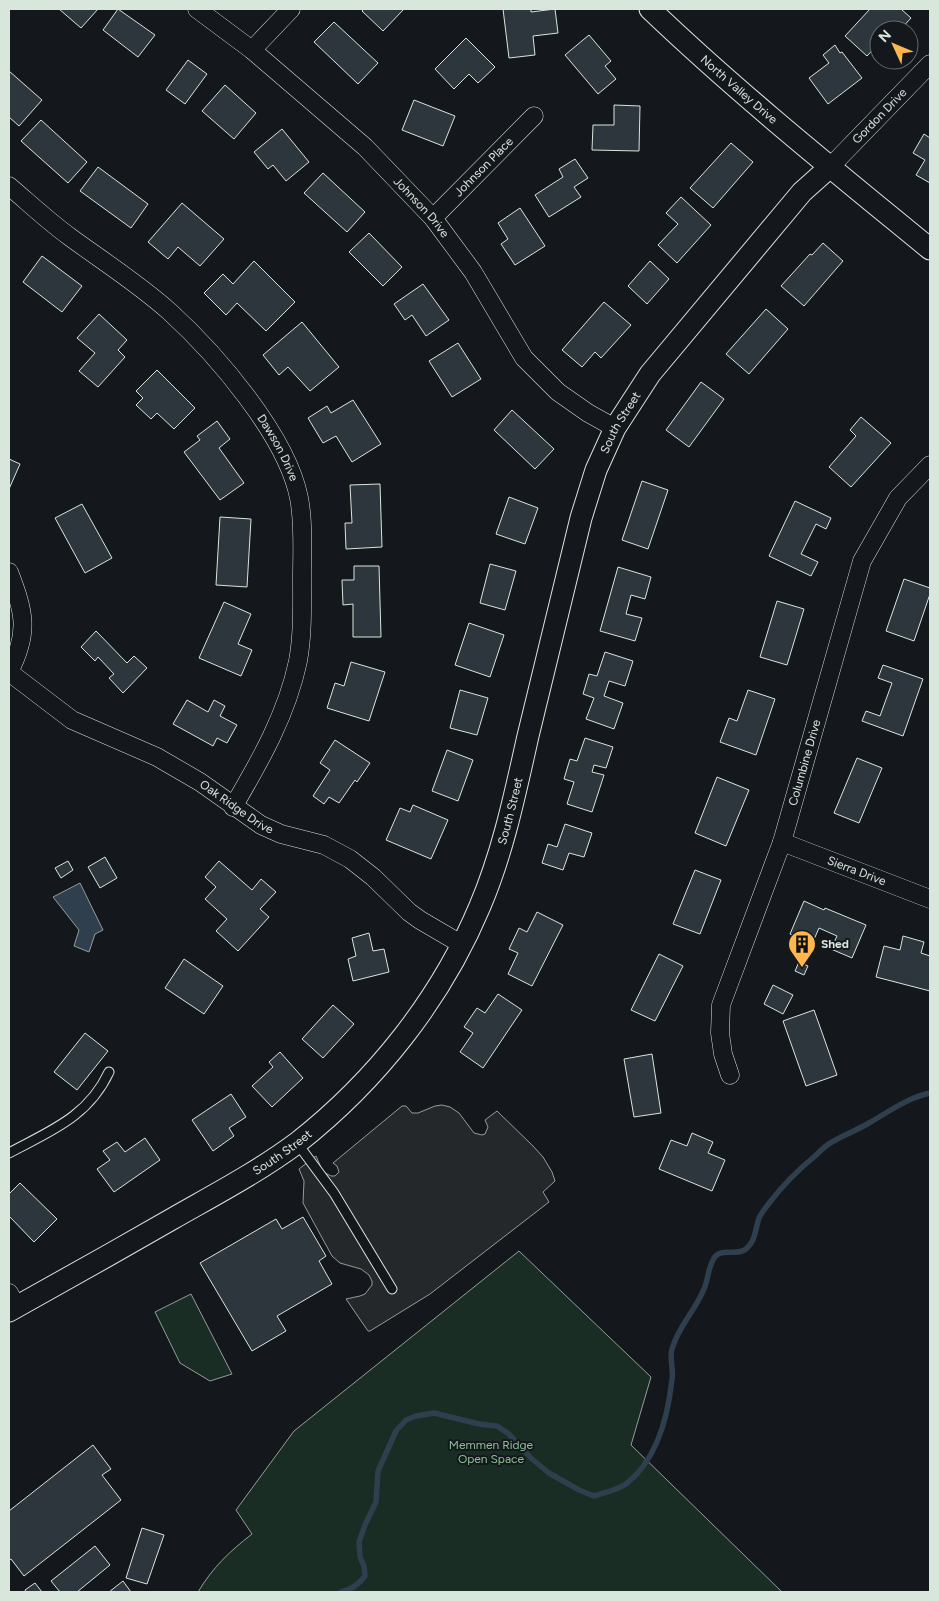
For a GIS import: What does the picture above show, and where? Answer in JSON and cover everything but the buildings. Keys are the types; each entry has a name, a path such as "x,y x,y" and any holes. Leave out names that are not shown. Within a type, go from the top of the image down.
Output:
{"street":[{"name":"Johnson Drive","path":"198,9 252,50 366,147 434,218 473,272 524,358 558,392 588,413 616,428"},
{"path":"252,50 292,9"},
{"name":"North Valley Drive","path":"650,9 688,46 930,249"},
{"name":"Gordon Drive","path":"830,167 930,64"},
{"name":"Johnson Place","path":"434,218 534,116"},
{"name":"South Street","path":"11,1304 249,1175 297,1142 328,1117 360,1087 398,1044 445,975 461,944 479,908 504,838 581,518 596,470 616,428 636,394 665,355 802,192 830,167"},
{"name":"Dawson Drive","path":"9,186 56,227 139,287 185,326 223,367 258,414 281,451 294,482 298,496 302,533 302,618 298,662 286,703 275,731 234,807"},
{"name":"Columbine Drive","path":"730,1075 723,1054 720,1033 721,1004 782,842 862,561 898,498 930,465"},
{"path":"9,572 21,603 23,630 18,651 9,672"},
{"name":"Oak Ridge Drive","path":"9,672 72,720 157,757 200,782 251,819 271,830 324,846 350,859 373,877 409,912 461,944"},
{"name":"Sierra Drive","path":"782,842 930,899"}],"lane":[{"path":"9,1153 75,1116 98,1092 109,1072"},
{"path":"297,1142 334,1193 392,1289"}],"green space":[{"name":"Memmen Ridge Open Space","path":"519,1251 651,1377 631,1445 782,1592 198,1592 222,1560 252,1534 236,1510 294,1431"},
{"path":"191,1294 232,1374 210,1381 180,1363 155,1312"}],"shaded area":[{"path":"442,1105 450,1107 459,1113 474,1133 482,1135 485,1134 488,1127 485,1120 497,1111 543,1157 552,1172 555,1181 543,1192 549,1202 430,1294 368,1331 346,1299 365,1294 372,1285 372,1281 369,1275 361,1269 340,1263 332,1256 303,1203 304,1181 299,1169 316,1156 323,1172 335,1176 339,1172 337,1166 333,1163 402,1106 406,1106 412,1113 418,1113"}],"water":[{"path":"80,883 103,930 95,934 89,952 74,946 79,930 53,897"}],"waterway":[{"path":"341,1592 348,1590 365,1576 364,1566 360,1557 359,1542 376,1502 378,1471 396,1431 406,1420 416,1416 434,1413 479,1424 497,1426 509,1434 532,1459 549,1473 594,1496 615,1490 626,1484 646,1463 659,1437 670,1393 672,1349 678,1333 700,1297 711,1263 716,1256 723,1252 742,1251 749,1246 759,1218 766,1208 791,1178 825,1146 906,1102 930,1093"}],"place":[{"name":"Shed","path":"802,968"}]}
